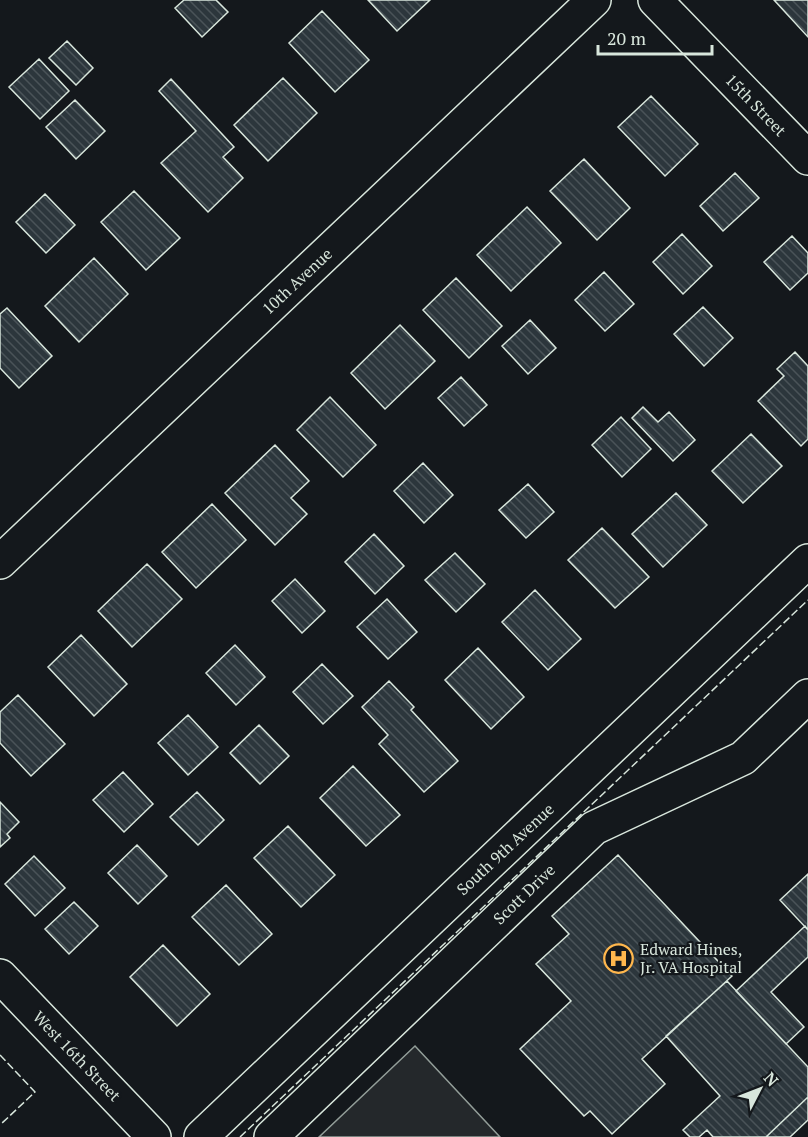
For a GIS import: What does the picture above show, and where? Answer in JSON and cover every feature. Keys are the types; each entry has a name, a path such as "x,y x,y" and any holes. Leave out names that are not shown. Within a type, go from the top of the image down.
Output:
{"street":[{"name":"10th Avenue","path":"0,562 594,0"},
{"name":"15th Street","path":"655,0 808,158"},
{"name":"South 9th Avenue","path":"201,1137 808,561"},
{"name":"Scott Drive","path":"271,1137 594,828 743,758 808,696"},
{"name":"West 16th Street","path":"0,976 154,1137"}],"shaded area":[{"path":"415,1046 500,1137 319,1137"}],"building":[{"path":"184,0 216,0 228,12 202,37 175,8"},
{"path":"368,0 430,0 397,31"},
{"path":"774,0 808,0 808,37"},
{"path":"322,11 369,60 335,92 289,43"},
{"path":"67,41 93,68 76,85 49,58"},
{"path":"39,59 69,91 40,119 9,87"},
{"path":"283,78 317,113 268,161 234,125"},
{"path":"171,79 234,147 223,157 243,178 208,212 161,163 196,131 159,91"},
{"path":"651,96 698,144 665,176 618,127"},
{"path":"75,100 105,131 76,159 46,127"},
{"path":"584,159 630,208 597,240 550,191"},
{"path":"735,173 759,198 723,231 700,206"},
{"path":"134,191 180,238 146,270 101,222"},
{"path":"45,194 75,225 46,253 16,222"},
{"path":"527,207 561,243 511,291 477,255"},
{"path":"682,234 712,266 683,294 653,262"},
{"path":"792,236 808,253 808,273 790,290 764,262"},
{"path":"94,258 128,294 79,342 45,306"},
{"path":"604,272 634,304 605,331 575,300"},
{"path":"456,278 502,326 469,358 423,310"},
{"path":"703,307 733,338 704,366 674,334"},
{"path":"7,308 52,356 19,388 0,368 0,314"},
{"path":"530,320 556,348 528,374 502,346"},
{"path":"400,325 435,361 385,409 351,373"},
{"path":"795,352 808,366 808,439 801,446 758,401 784,376 777,369"},
{"path":"461,377 487,405 464,426 438,398"},
{"path":"330,397 376,445 343,477 297,430"},
{"path":"643,407 658,422 669,412 695,440 673,461 632,418"},
{"path":"621,417 651,449 622,477 592,445"},
{"path":"751,434 782,466 743,503 712,471"},
{"path":"275,445 309,481 291,498 307,514 275,545 225,493"},
{"path":"423,463 453,495 424,523 394,491"},
{"path":"528,484 554,512 526,538 499,510"},
{"path":"676,493 707,525 663,567 632,534"},
{"path":"212,504 246,540 196,588 162,552"},
{"path":"602,528 649,577 615,608 568,560"},
{"path":"374,534 404,566 375,594 345,562"},
{"path":"455,553 485,584 456,612 425,580"},
{"path":"147,564 182,599 132,647 98,611"},
{"path":"295,579 325,611 302,633 272,601"},
{"path":"535,590 581,639 548,670 502,622"},
{"path":"387,599 417,632 388,659 357,627"},
{"path":"81,635 127,684 94,716 48,667"},
{"path":"235,645 265,677 236,705 206,673"},
{"path":"478,648 524,697 491,729 445,680"},
{"path":"322,664 353,696 323,724 293,692"},
{"path":"389,681 414,707 411,710 458,761 424,792 379,744 388,735 362,707"},
{"path":"18,695 65,744 31,776 0,743 0,712"},
{"path":"188,715 218,747 188,775 158,743"},
{"path":"259,725 289,756 260,784 230,753"},
{"path":"353,766 400,815 366,846 320,798"},
{"path":"123,772 153,804 124,832 93,800"},
{"path":"197,792 224,820 198,845 170,817"},
{"path":"0,802 19,822 7,834 10,838 0,847"},
{"path":"288,826 335,875 301,907 254,858"},
{"path":"137,845 167,876 138,904 108,873"},
{"path":"618,855 732,976 642,1059 665,1084 612,1134 590,1111 584,1116 520,1049 571,1001 536,964 569,934 552,916"},
{"path":"34,856 65,888 35,916 5,884"},
{"path":"808,874 808,930 780,900"},
{"path":"226,885 272,934 239,965 192,917"},
{"path":"74,902 98,926 69,954 45,929"},
{"path":"805,926 808,930 808,957 771,992 804,1027 786,1044 736,991"},
{"path":"163,945 210,994 177,1026 130,977"},
{"path":"727,981 808,1067 808,1097 766,1137 713,1137 707,1130 699,1137 690,1137 683,1130 720,1096 666,1036"},
{"path":"808,1097 808,1120 790,1137 766,1137"}],"fence":[{"path":"240,1137 808,600"},
{"path":"0,1055 35,1092 0,1125"}],"place":[{"name":"Edward Hines, Jr. VA Hospital","path":"619,958"}]}
